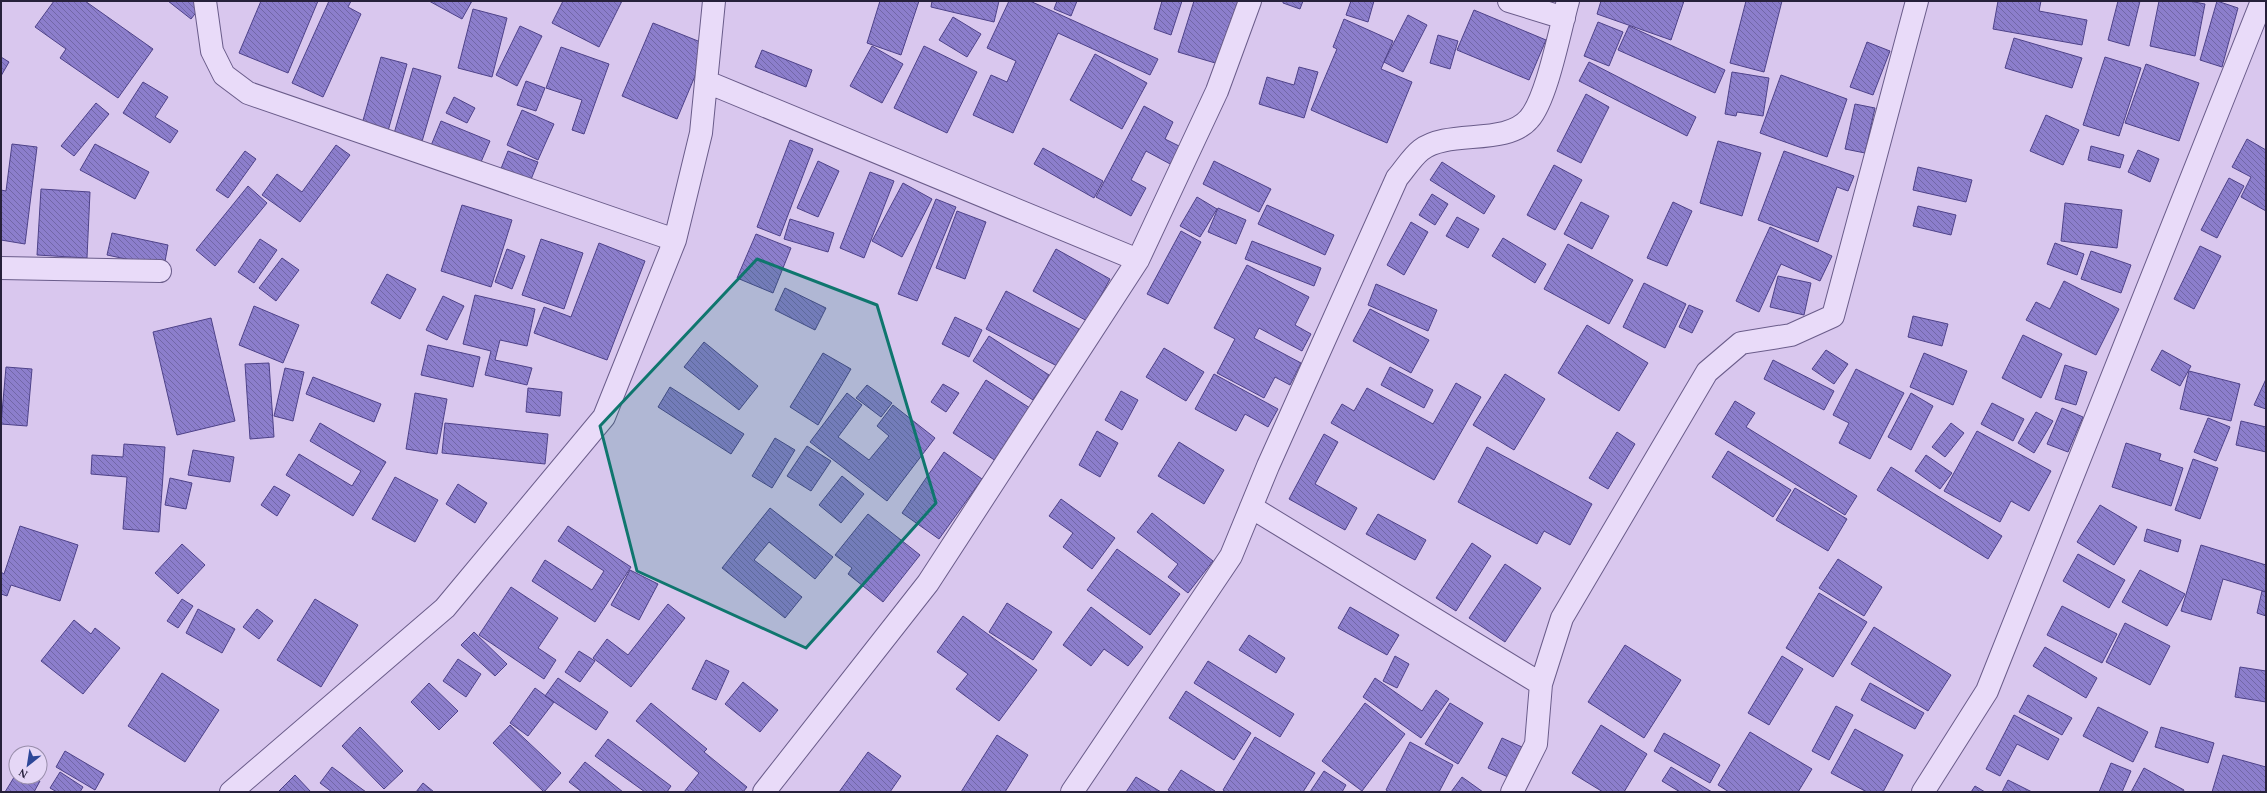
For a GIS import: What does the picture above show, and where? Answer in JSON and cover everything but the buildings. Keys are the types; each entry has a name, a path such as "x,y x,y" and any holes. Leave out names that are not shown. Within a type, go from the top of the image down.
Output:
{"street":[{"path":"205,1 212,51 224,75 248,93 676,240"},
{"path":"231,792 445,608 604,417 676,240 701,133 714,1"},
{"path":"769,790 928,583 1138,260 1216,91 1250,1"},
{"path":"1072,792 1231,556 1397,178 1421,150 1446,140 1507,133 1529,119 1542,96 1566,9 1509,1"},
{"path":"1512,792 1536,744 1541,684 1562,618 1708,372 1741,344 1791,335 1834,316 1918,1"},
{"path":"1923,792 1986,691 2262,1"},
{"path":"707,82 1138,260"},
{"path":"1,268 160,271"},
{"path":"1252,507 1541,684"}],"highlighted area":[{"path":"757,259 877,305 936,503 806,648 637,571 600,426"}]}
